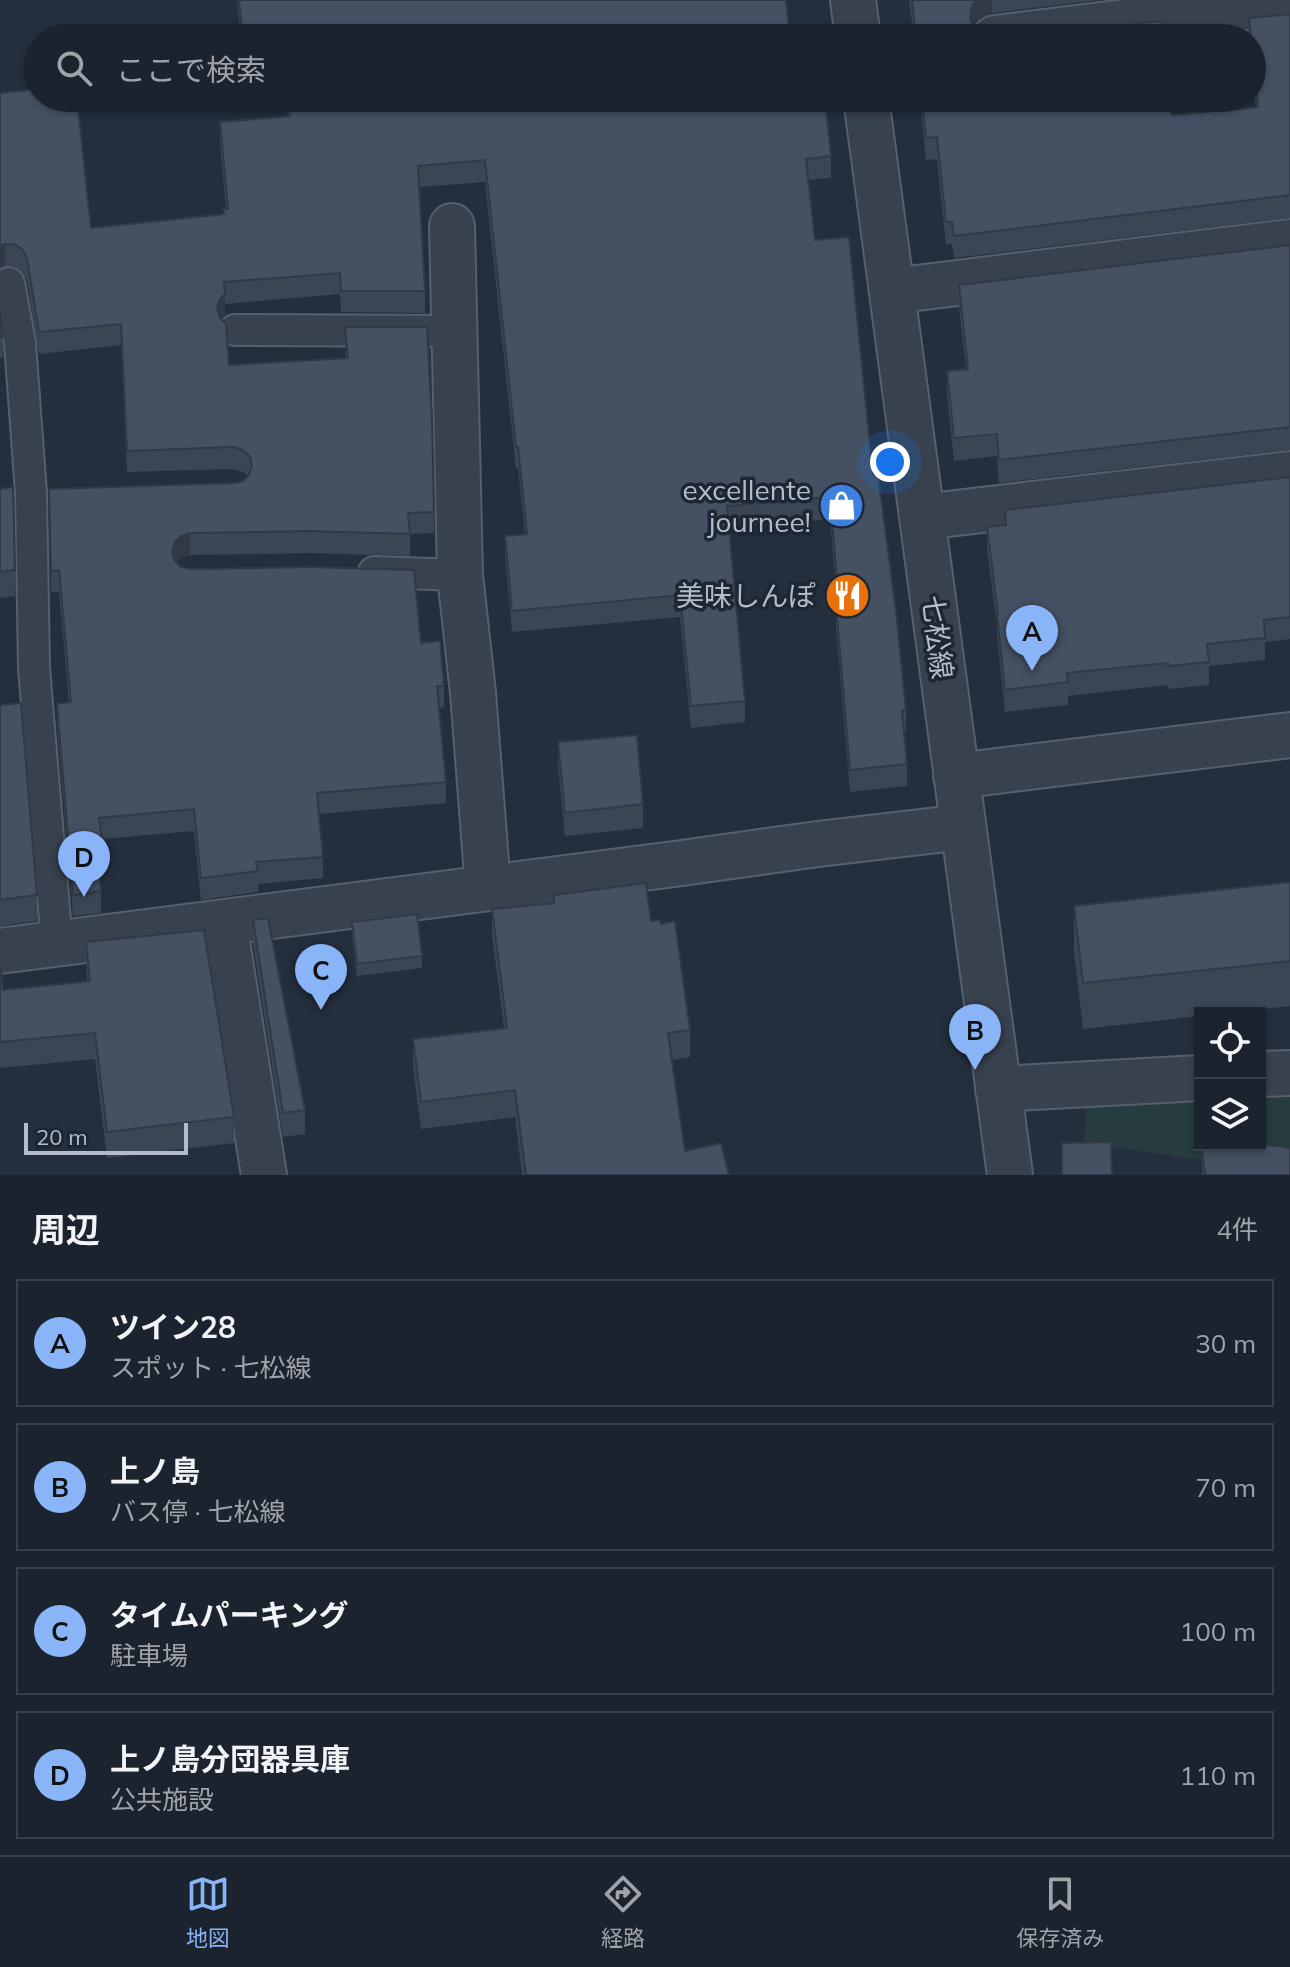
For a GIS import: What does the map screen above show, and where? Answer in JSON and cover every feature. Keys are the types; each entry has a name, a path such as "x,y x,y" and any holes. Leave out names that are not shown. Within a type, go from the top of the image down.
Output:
{"street":[{"path":"853,0 856,24"},
{"path":"1110,24 1290,2"},
{"name":"七松線","path":"868,112 1010,1175"},
{"path":"452,226 460,575 473,693 488,888"},
{"path":"892,291 1290,242"},
{"path":"922,517 1290,474"},
{"path":"956,776 1290,735"},
{"path":"0,951 963,827"},
{"path":"224,923 264,1175"},
{"path":"1266,1074 1290,1073"},
{"path":"998,1089 1194,1078"}],"lane":[{"path":"9,283 20,343 31,493 34,668 57,945"},
{"path":"235,330 454,331"},
{"path":"31,493 63,492"},
{"path":"340,571 460,575"}],"green space":[{"path":"1290,1090 1290,1173 1084,1143 1086,1097 1194,1093 1194,1151 1266,1151 1266,1091"}],"building":[{"path":"239,0 786,0 789,24 241,24"},
{"path":"912,0 977,0 972,6 970,18 973,24 915,24"},
{"path":"1290,14 1290,195 954,236 952,222 946,222 937,137 926,138 923,112 1171,112 1173,115 1266,112 1266,24 1250,24 1249,18"},
{"path":"24,90 24,112 79,112 91,228 224,214 223,209 228,209 220,122 290,116 290,112 826,112 831,156 806,159 815,240 849,237 873,474 878,474 896,611 906,710 902,711 907,764 850,770 830,497 727,506 745,701 691,706 680,595 512,611 505,536 527,534 485,160 418,166 425,291 341,291 340,273 224,282 225,294 219,300 217,309 226,324 229,365 348,358 345,327 427,327 434,512 408,513 410,534 310,531 190,533 175,542 172,552 181,567 190,569 310,567 414,570 421,643 440,641 444,686 437,686 446,782 317,793 323,857 256,862 258,871 201,878 194,809 99,818 103,847 97,848 101,891 73,895 57,704 71,702 59,570 51,571 49,489 235,483 249,475 252,466 250,457 243,450 233,447 127,451 121,324 39,332 27,258 22,249 14,244 0,246 0,93"},
{"path":"1290,245 1290,427 999,460 997,434 954,438 947,371 968,369 959,285"},
{"path":"1290,477 1290,617 1264,620 1265,638 1207,644 1209,662 1067,673 1068,682 1005,690 987,527 1006,525 1005,510"},
{"path":"13,487 15,570 0,572 0,489"},
{"path":"21,703 37,895 0,900 0,705"},
{"path":"637,735 643,804 565,813 558,742"},
{"path":"1290,882 1290,961 1083,983 1074,906"},
{"path":"646,883 651,921 660,920 661,924 675,921 690,1030 668,1033 685,1151 721,1143 729,1175 526,1175 515,1090 421,1102 413,1039 507,1028 492,909 554,903 554,895"},
{"path":"417,914 422,956 357,964 352,922"},
{"path":"268,918 305,1110 283,1113 253,920"},
{"path":"204,930 234,1117 107,1132 95,1033 0,1042 0,965 3,990 90,981 86,942"},
{"path":"1111,1142 1112,1175 1062,1175 1062,1143"},
{"path":"1266,1145 1290,1148 1290,1175 1205,1175 1202,1151 1266,1151"}],"place":[{"name":"excellente journee!","path":"842,505"},
{"name":"美味しんぽ","path":"847,595"},
{"name":"ツイン28","path":"1032,671"},
{"name":"上ノ島分団器具庫","path":"84,897"},
{"name":"タイムパーキング","path":"321,1010"},
{"name":"上ノ島","path":"975,1070"}]}
